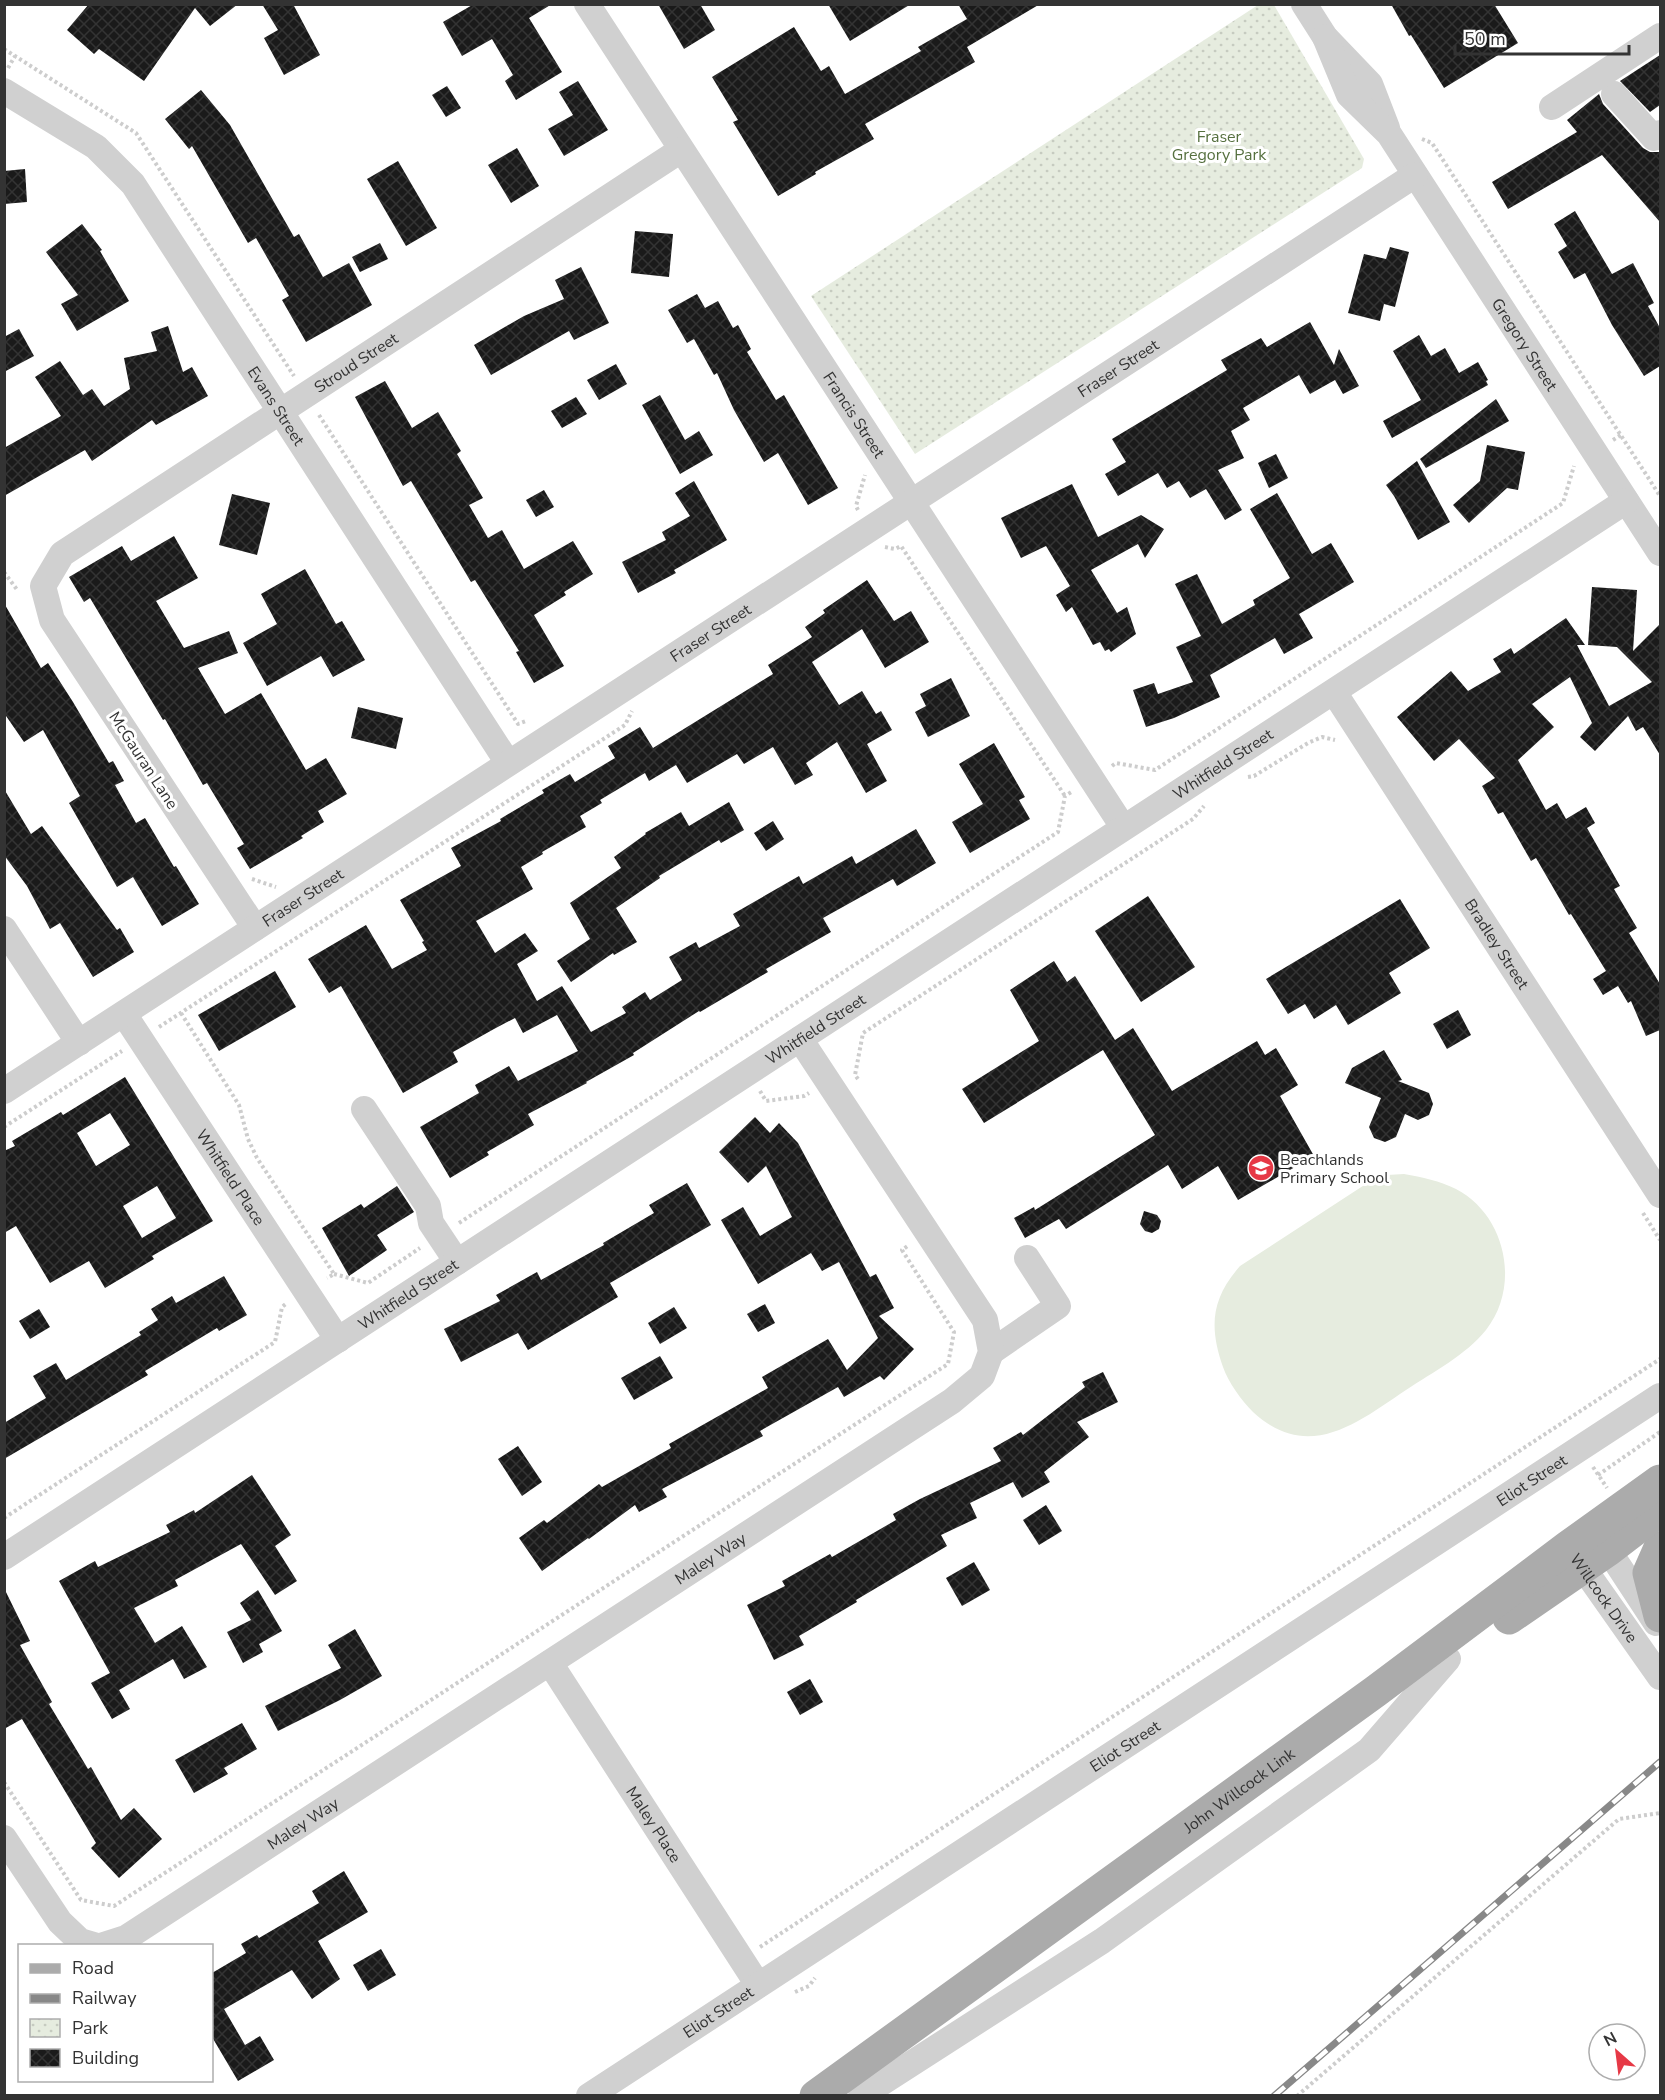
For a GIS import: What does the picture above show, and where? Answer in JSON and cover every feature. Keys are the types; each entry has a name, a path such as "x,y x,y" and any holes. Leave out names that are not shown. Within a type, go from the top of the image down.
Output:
{"main road":[{"name":"John Willcock Link","path":"853,2096 1017,1965 1336,1735 1448,1659 1588,1548 1660,1480"},
{"name":"John Willcock Link","path":"816,2096 1376,1691 1588,1548 1660,1510"},
{"path":"1660,1548 1649,1573 1660,1616"}],"street":[{"name":"Francis Street","path":"587,4 1122,827"},
{"name":"Gregory Street","path":"1304,4 1325,37 1349,95 1389,134 1660,553"},
{"path":"1552,106 1660,36"},
{"name":"Evans Street","path":"6,80 96,147 133,184 508,763"},
{"path":"1614,94 1658,139"},
{"name":"Stroud Street","path":"34,590 62,554 681,150"},
{"name":"Fraser Street","path":"4,1091 1415,175"},
{"name":"Whitfield Street","path":"4,1557 1626,501"},
{"name":"McGauran Lane","path":"34,590 255,928"},
{"name":"Bradley Street","path":"1334,692 1651,1202"},
{"path":"4,929 79,1043"},
{"name":"Whitfield Place","path":"124,1014 338,1340"},
{"path":"801,1039 985,1320 991,1352 1058,1306 1027,1258"},
{"path":"364,1109 428,1206 431,1223 457,1262"},
{"name":"Maley Way","path":"106,1944 126,1938 952,1401 982,1376 991,1352"},
{"name":"Eliot Street","path":"590,2096 1660,1396"},
{"name":"Willcock Drive","path":"1588,1548 1660,1630"},
{"name":"Willcock Drive","path":"1588,1548 1660,1677"},
{"path":"861,2096 1102,1941 1369,1750 1448,1659"},
{"name":"Maley Place","path":"550,1663 758,1985"},
{"name":"Maley Way","path":"4,1838 60,1922 80,1941 91,1944"}],"path":[{"path":"6,80 15,56"},
{"path":"1416,137 1432,143 1660,496"},
{"path":"316,412 518,724 527,721 531,728"},
{"path":"1104,770 1116,763 1155,770 1563,502 1573,467 1582,460"},
{"path":"181,1013 239,1105 248,1139 257,1158 333,1274 368,1282 1058,832 1065,796 901,546 895,549 886,548 880,543"},
{"path":"4,572 18,591 34,590"},
{"path":"165,1023 625,725 634,706"},
{"path":"1243,778 1254,776 1322,737 1340,742"},
{"path":"1065,796 1080,786"},
{"path":"862,1084 855,1075 863,1033 1193,819 1208,801"},
{"path":"741,1045 744,1037"},
{"path":"4,1127 120,1052"},
{"path":"848,1068 858,1063"},
{"path":"760,1092 766,1101 804,1096 808,1093"},
{"path":"1651,1202 1660,1240"},
{"path":"4,1782 81,1900 114,1906 948,1364 954,1332 902,1250"},
{"path":"319,1283 333,1274"},
{"path":"4,1518 275,1342 282,1307 294,1299"},
{"path":"761,1946 1660,1359"},
{"path":"1598,1475 1660,1432"},
{"path":"1589,1460 1611,1494"},
{"path":"1297,2096 1619,1820 1660,1813"}],"green space":[{"name":"Fraser Gregory Park","path":"1258,5 1274,5 1364,159 1362,168 915,454 811,296"},
{"path":"1404,1174 1456,1189 1473,1201 1487,1216 1497,1233 1503,1253 1505,1273 1503,1293 1497,1312 1478,1339 1449,1363 1351,1425 1313,1436 1293,1435 1273,1427 1244,1402 1225,1373 1215,1326 1215,1314 1223,1290 1240,1266 1372,1180 1387,1175"}],"building":[{"path":"89,4 238,4 210,26 195,8 144,81 99,49 94,54 67,30"},
{"path":"262,4 293,4 320,55 284,75 264,38 278,30"},
{"path":"474,4 552,4 529,18 562,72 516,100 505,81 513,75 492,39 462,56 443,22"},
{"path":"658,4 700,4 715,30 684,49"},
{"path":"828,4 911,4 850,41"},
{"path":"958,4 1040,4 967,47 975,62 865,124 874,139 778,196 733,122 738,120 712,77 794,27 821,71 829,66 845,94 921,51 918,47 967,19"},
{"path":"1391,4 1494,4 1518,43 1444,88 1411,35 1409,36"},
{"path":"1660,55 1660,105 1650,112 1620,81"},
{"path":"578,81 608,130 564,156 548,129 573,115 559,92"},
{"path":"447,86 461,108 446,117 432,95"},
{"path":"201,90 230,125 294,237 299,234 323,277 349,263 372,305 306,342 282,300 289,296 256,238 248,243 192,146 189,149 165,119"},
{"path":"1599,94 1603,104 1643,148 1660,154 1660,222 1602,155 1508,209 1492,182 1577,132 1567,120"},
{"path":"517,148 539,186 511,203 488,165"},
{"path":"398,161 437,228 406,246 367,179"},
{"path":"25,169 27,202 4,204 4,171"},
{"path":"1575,211 1612,274 1633,263 1654,303 1648,306 1660,328 1660,366 1644,376 1612,325 1585,273 1574,279 1558,252 1567,246 1554,224"},
{"path":"82,224 102,250 100,251 129,301 77,331 61,304 78,295 46,252"},
{"path":"635,231 673,234 669,277 631,273"},
{"path":"380,243 388,259 360,272 352,257"},
{"path":"1390,247 1409,252 1395,307 1384,304 1380,321 1348,313 1364,254 1386,259"},
{"path":"581,267 609,323 574,340 569,331 491,375 474,345 524,316 564,299 555,280"},
{"path":"697,294 705,308 718,301 733,328 738,325 751,349 747,352 776,400 784,395 838,488 808,505 778,453 764,462 734,410 717,373 714,375 694,339 687,343 668,310"},
{"path":"1310,322 1334,365 1339,349 1359,386 1343,394 1335,380 1310,394 1299,375 1243,408 1250,420 1231,431 1244,458 1218,470 1242,510 1225,520 1206,489 1190,498 1179,481 1167,488 1158,473 1118,496 1105,474 1126,462 1112,439 1227,370 1221,360 1261,338 1267,347"},
{"path":"168,326 183,372 192,367 208,396 156,425 152,420 92,461 85,450 4,496 4,448 61,416 35,377 60,361 83,395 92,389 104,406 130,389 124,358 157,351 151,332"},
{"path":"19,329 34,356 4,372 4,337"},
{"path":"1419,335 1431,356 1445,348 1459,373 1478,362 1488,380 1486,381 1488,385 1392,438 1383,421 1421,400 1393,351"},
{"path":"616,364 627,384 599,400 587,380"},
{"path":"385,381 412,428 438,412 461,451 457,454 483,498 469,505 488,538 502,530 524,569 573,541 593,574 564,592 566,595 534,615 564,666 534,683 516,652 519,651 475,580 471,582 411,481 403,486 355,397"},
{"path":"660,395 685,440 699,431 713,455 680,474 642,405"},
{"path":"576,397 587,414 562,428 551,411"},
{"path":"1496,399 1509,421 1426,468 1420,459"},
{"path":"1487,445 1525,452 1518,490 1507,488 1469,523 1453,505 1480,481"},
{"path":"1276,454 1288,478 1269,488 1258,463"},
{"path":"1417,461 1450,522 1418,540 1386,485"},
{"path":"694,481 727,540 674,570 676,573 638,593 622,562 666,540 662,532 690,516 675,493"},
{"path":"1072,484 1098,537 1141,515 1164,529 1145,558 1138,544 1091,570 1117,613 1127,607 1136,634 1111,652 1109,649 1105,651 1100,642 1093,645 1072,607 1066,612 1056,595 1070,586 1046,546 1021,558 1001,518"},
{"path":"544,490 554,507 536,517 526,500"},
{"path":"1277,493 1312,554 1331,543 1354,582 1299,614 1313,638 1284,654 1275,638 1210,675 1220,697 1174,718 1146,727 1133,690 1154,683 1158,694 1193,682 1176,647 1201,636 1175,584 1197,574 1222,624 1255,605 1253,600 1290,578 1250,509"},
{"path":"232,494 270,503 257,555 219,545"},
{"path":"174,536 198,578 156,601 184,648 229,631 238,653 198,668 225,714 261,693 306,770 326,758 347,794 318,811 324,822 301,836 303,838 250,869 237,848 244,844 207,783 203,785 90,598 84,602 69,577 122,546 131,561"},
{"path":"305,569 336,624 342,621 365,660 333,677 321,656 267,686 243,643 277,624 261,594"},
{"path":"867,580 894,621 911,611 929,642 885,668 862,629 812,662 839,705 862,691 876,714 881,711 892,730 867,744 887,781 866,793 837,742 806,763 813,775 795,785 773,747 744,764 737,754 687,783 676,765 649,781 645,773 600,800 602,803 580,816 586,827 521,867 533,889 476,921 495,953 525,933 538,951 517,964 537,1001 562,986 591,1032 626,1013 622,1007 645,992 650,1000 682,980 669,957 696,942 699,948 740,926 733,914 799,876 803,884 852,856 856,864 916,829 936,863 897,886 893,879 823,918 831,932 766,969 768,972 699,1011 633,1053 634,1055 528,1114 534,1125 487,1152 489,1155 450,1178 420,1127 479,1093 475,1085 509,1066 518,1081 578,1051 557,1015 523,1033 515,1018 453,1052 458,1062 403,1093 341,986 329,993 308,959 366,925 392,969 427,950 400,900 461,866 451,848 501,821 500,819 544,793 542,790 570,774 575,782 615,758 608,746 640,727 653,748 773,674 768,665 812,637 805,627 825,613 823,610"},
{"path":"1592,587 1637,590 1633,651 1660,624 1660,755 1643,727 1636,731 1628,716 1595,751 1580,737 1592,723 1570,677 1532,704 1554,727 1518,760 1546,810 1557,803 1566,819 1586,807 1595,823 1587,828 1620,886 1614,889 1637,928 1629,933 1660,984 1660,1030 1646,1036 1631,1001 1628,1003 1618,986 1603,995 1593,979 1606,971 1571,914 1569,915 1536,858 1531,861 1503,812 1498,814 1482,786 1495,778 1459,739 1434,761 1397,717 1451,671 1468,691 1501,672 1493,659 1511,648 1514,654 1566,618 1585,645 1577,645 1609,706 1652,682 1617,647 1588,645"},
{"path":"4,603 41,668 48,663 109,763 113,761 124,781 115,785 136,823 145,818 199,904 162,926 133,877 117,887 69,803 80,796 43,730 24,742 4,713"},
{"path":"951,678 970,716 928,737 915,712 926,706 920,694"},
{"path":"358,707 403,718 396,749 351,738"},
{"path":"994,743 1025,797 1019,800 1030,819 970,853 952,822 983,804 959,764"},
{"path":"4,789 31,834 42,826 117,930 120,928 134,952 93,977 60,923 50,929 27,886 4,855"},
{"path":"729,802 744,830 721,843 719,840 659,876 660,878 616,908 637,942 614,955 613,953 571,982 557,961 590,939 570,903 621,868 614,857 645,833 681,812 689,826"},
{"path":"773,821 784,839 766,851 754,833"},
{"path":"1148,896 1195,967 1141,1002 1095,931"},
{"path":"1400,899 1430,948 1389,973 1401,993 1348,1025 1336,1005 1314,1019 1305,1004 1288,1014 1266,979"},
{"path":"1054,961 1067,982 1075,976 1115,1040 1133,1028 1172,1091 1257,1041 1265,1055 1276,1048 1298,1085 1280,1096 1314,1156 1238,1200 1218,1166 1182,1189 1168,1165 1066,1229 1059,1219 1025,1238 1014,1218 1034,1207 1035,1210 1155,1135 1103,1050 984,1123 962,1089 1039,1041 1010,990"},
{"path":"275,971 296,1007 219,1051 198,1015"},
{"path":"1458,1010 1471,1035 1447,1049 1433,1024"},
{"path":"1384,1050 1402,1080 1398,1081 1429,1093 1433,1104 1429,1115 1418,1120 1405,1114 1396,1137 1385,1142 1374,1138 1369,1127 1381,1098 1345,1083 1352,1068"},
{"path":"125,1077 213,1221 152,1256 154,1259 105,1288 89,1261 50,1283 16,1226 4,1233 4,1151 15,1146 12,1141 61,1112 63,1115","holes":["110,1113 130,1145 96,1166 77,1133","157,1186 176,1218 142,1238 123,1206"]},
{"path":"755,1117 770,1133 779,1123 798,1143 870,1277 876,1274 894,1308 879,1316 914,1349 884,1380 880,1376 844,1397 838,1387 760,1431 763,1436 662,1489 667,1497 639,1512 635,1505 542,1571 519,1538 544,1520 547,1523 599,1484 602,1487 671,1448 669,1444 768,1388 762,1377 828,1339 847,1370 878,1338 839,1262 822,1271 811,1253 758,1284 721,1220 743,1207 760,1236 792,1217 766,1166 748,1183 719,1152"},
{"path":"687,1183 711,1225 610,1283 618,1297 528,1350 518,1333 461,1362 444,1329 500,1301 496,1295 537,1272 541,1280 604,1245 603,1243 654,1213 649,1205"},
{"path":"397,1186 414,1212 377,1235 387,1250 349,1276 322,1228 361,1204 364,1208"},
{"path":"1144,1211 1157,1215 1161,1221 1159,1229 1152,1233 1145,1231 1140,1224"},
{"path":"224,1276 247,1315 219,1331 217,1328 145,1371 148,1375 4,1459 4,1423 46,1398 33,1376 56,1363 66,1380 141,1335 139,1332 158,1320 151,1309 172,1296 176,1303"},
{"path":"765,1304 775,1323 758,1332 747,1314"},
{"path":"674,1307 687,1328 660,1344 648,1323"},
{"path":"39,1309 50,1327 30,1339 19,1321"},
{"path":"660,1356 673,1378 634,1400 621,1378"},
{"path":"1103,1372 1118,1402 1077,1422 1089,1437 1044,1472 1050,1482 1022,1498 1013,1482 970,1503 977,1518 941,1535 947,1546 799,1636 804,1645 774,1660 747,1605 785,1586 782,1581 830,1554 832,1557 896,1520 893,1514 1001,1461 993,1448 1021,1432 1023,1435 1085,1387 1082,1382"},
{"path":"518,1446 542,1482 522,1496 498,1459"},
{"path":"252,1475 291,1535 275,1546 297,1581 275,1595 241,1544 175,1580 178,1586 134,1608 155,1643 182,1626 207,1667 184,1679 173,1659 119,1690 130,1709 112,1719 91,1683 110,1673 59,1581 95,1561 98,1567 170,1532 166,1525 194,1510 195,1513"},
{"path":"1046,1505 1062,1531 1039,1545 1023,1520"},
{"path":"974,1562 990,1590 962,1606 946,1578"},
{"path":"4,1588 30,1641 20,1645 52,1702 49,1704 88,1769 91,1767 121,1820 134,1808 162,1839 119,1878 91,1848 96,1843 22,1719 4,1729"},
{"path":"258,1590 282,1631 259,1644 263,1652 243,1663 227,1632 251,1620 240,1603"},
{"path":"355,1629 382,1676 278,1731 265,1706 341,1668 328,1645"},
{"path":"810,1679 823,1702 800,1715 787,1692"},
{"path":"242,1723 257,1749 224,1768 228,1774 194,1793 175,1760"},
{"path":"344,1871 368,1912 318,1941 340,1979 312,1999 292,1970 224,2009 245,2045 260,2036 274,2060 238,2081 213,2039 213,1972 246,1953 241,1944 257,1935 259,1938 319,1903 312,1891"},
{"path":"381,1949 396,1975 368,1991 353,1965"}],"railway":[{"path":"1274,2096 1660,1762"}],"place":[{"name":"Beachlands Primary School","path":"1261,1168"}]}
